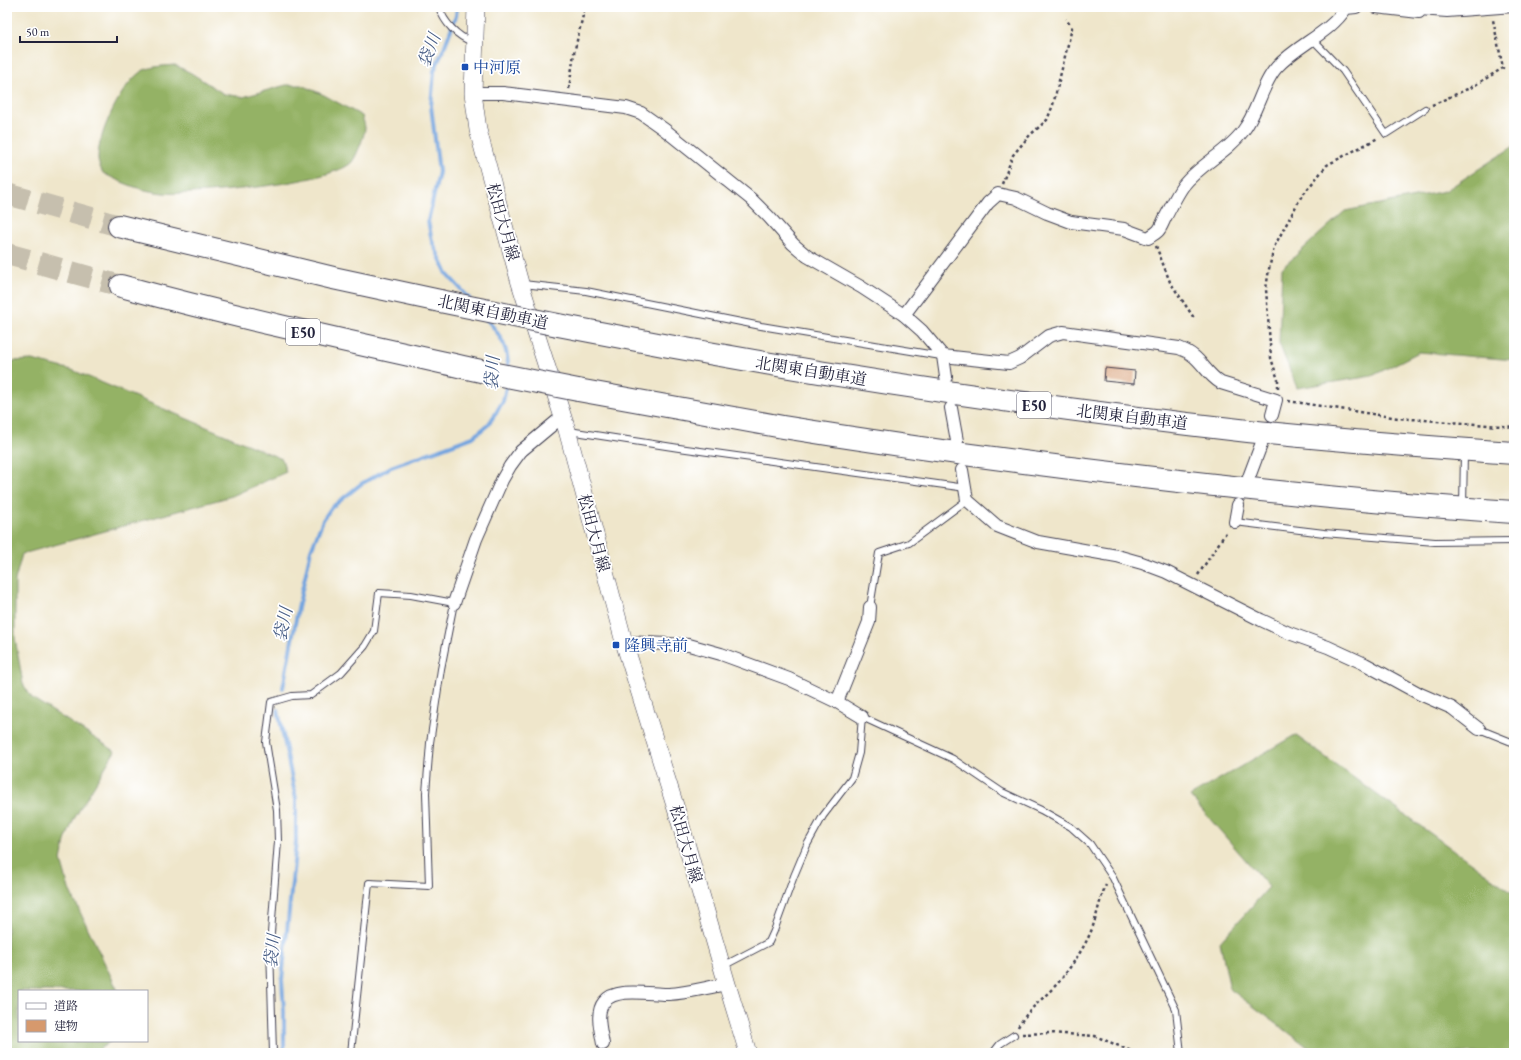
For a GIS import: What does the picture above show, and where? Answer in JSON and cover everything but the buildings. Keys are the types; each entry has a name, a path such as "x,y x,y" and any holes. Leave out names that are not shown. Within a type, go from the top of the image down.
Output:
{"highway":[{"name":"北関東自動車道","path":"119,226 333,278 440,302 683,350 794,369 1066,409 1248,431 1514,453"},
{"name":"E50","path":"122,286 214,311 486,372 778,426 949,452 1266,491 1463,509 1514,512"}],"main road":[{"name":"松田大月線","path":"476,7 467,39 475,110 480,137 520,283 565,423 624,642 677,812 748,1053"}],"street":[{"path":"904,315 988,203 998,194 1016,198 1047,213 1071,222 1124,230 1148,238 1159,230 1177,194 1187,182 1211,159 1225,149 1244,130 1254,113 1270,76 1278,66 1290,54 1313,40 1341,16 1349,7"},
{"path":"1376,7 1419,12"},
{"path":"473,93 503,93 626,108 641,113 665,130 751,199 793,244 807,256 904,315 922,331 943,356 946,377"},
{"path":"943,356 1010,363 1020,358 1049,336 1062,332 1179,348 1196,356 1215,379 1221,383 1276,400 1272,415"},
{"path":"951,408 957,441"},
{"path":"454,603 476,539 502,480 510,466 521,451 565,423"},
{"path":"1249,477 1261,445"},
{"path":"962,470 966,494 998,526 1038,542 1117,556 1166,572 1191,586 1289,633 1328,647 1365,664 1420,694 1452,708 1479,729"},
{"path":"1235,522 1238,505"},
{"path":"837,702 869,622 870,607"},
{"path":"624,642 689,645 721,654 789,679 837,702 862,717"},
{"path":"602,1048 600,1010 604,1002 610,997 627,992 669,994 727,984"}],"lane":[{"path":"439,7 441,15 447,24 467,39"},
{"path":"1419,12 1447,14 1514,9"},
{"path":"1313,40 1343,71 1386,134 1424,109"},
{"path":"520,283 586,291 761,326 943,356"},
{"path":"565,423 687,450 966,494"},
{"path":"1463,509 1464,449"},
{"path":"870,607 879,552 909,543 966,494"},
{"path":"1235,522 1324,533 1435,542 1514,540"},
{"path":"273,1053 270,946 278,841 277,810 266,742 271,702 292,696 311,695 341,673 365,646 374,631 379,593 411,595 454,603 441,669 430,743 426,793 429,886 369,883 351,1053"},
{"path":"722,967 769,942 807,846 823,816 852,778 859,753 862,717 953,759 1002,792 1041,810 1071,827 1090,844 1110,874 1176,1010 1181,1053"},
{"path":"1479,729 1514,743"},
{"path":"993,1053 1000,1044 1014,1035"}],"path":[{"path":"566,101 570,85 574,53 585,7"},
{"path":"1424,109 1472,88 1503,68 1491,11"},
{"path":"998,194 1013,156 1030,135 1047,120 1053,105 1072,28 1066,19"},
{"path":"1386,134 1327,165 1301,197 1274,247 1266,289 1271,358 1278,380 1276,400 1398,418 1514,427"},
{"path":"1148,238 1156,246 1170,282 1194,318"},
{"path":"1191,586 1228,528 1235,522"},
{"path":"1014,1035 1024,1016 1050,992 1063,976 1087,940 1093,927 1102,893 1110,874"},
{"path":"1014,1035 1050,1033 1095,1036 1136,1053"}],"green space":[{"path":"175,65 191,73 224,94 243,97 286,85 301,85 324,95 362,116 365,131 356,156 352,162 340,169 319,176 292,182 203,192 155,192 132,186 103,173 98,161 99,149 107,123 120,96 136,76 144,70 155,67"},
{"path":"1514,146 1514,360 1419,352 1372,376 1297,388 1279,343 1282,268 1345,211 1445,191"},
{"path":"32,360 72,370 282,459 286,472 232,496 22,554 15,580 15,638 23,684 32,698 115,751 74,819 65,841 61,860 69,889 118,990 18,990 18,1042 110,1042 94,1053 7,1053 7,363"},
{"path":"1295,735 1514,894 1514,1053 1316,1053 1230,989 1220,942 1269,887 1190,796"}],"waterway":[{"name":"袋川","path":"457,7 456,16 434,71 431,106 439,172 428,221 432,241 447,274 469,298"},
{"name":"袋川","path":"487,320 503,343 507,356 508,371"},
{"name":"袋川","path":"283,688 298,608 311,550 323,520 331,508 361,484 391,467 473,437 488,425 496,413 503,401 507,383"},
{"name":"袋川","path":"278,710 296,799 296,842 282,980 284,1053"}],"tunnel":[{"path":"7,194 119,226"},
{"path":"7,254 121,286"}],"place":[{"name":"中河原","path":"465,67"},
{"name":"隆興寺前","path":"616,645"}]}
